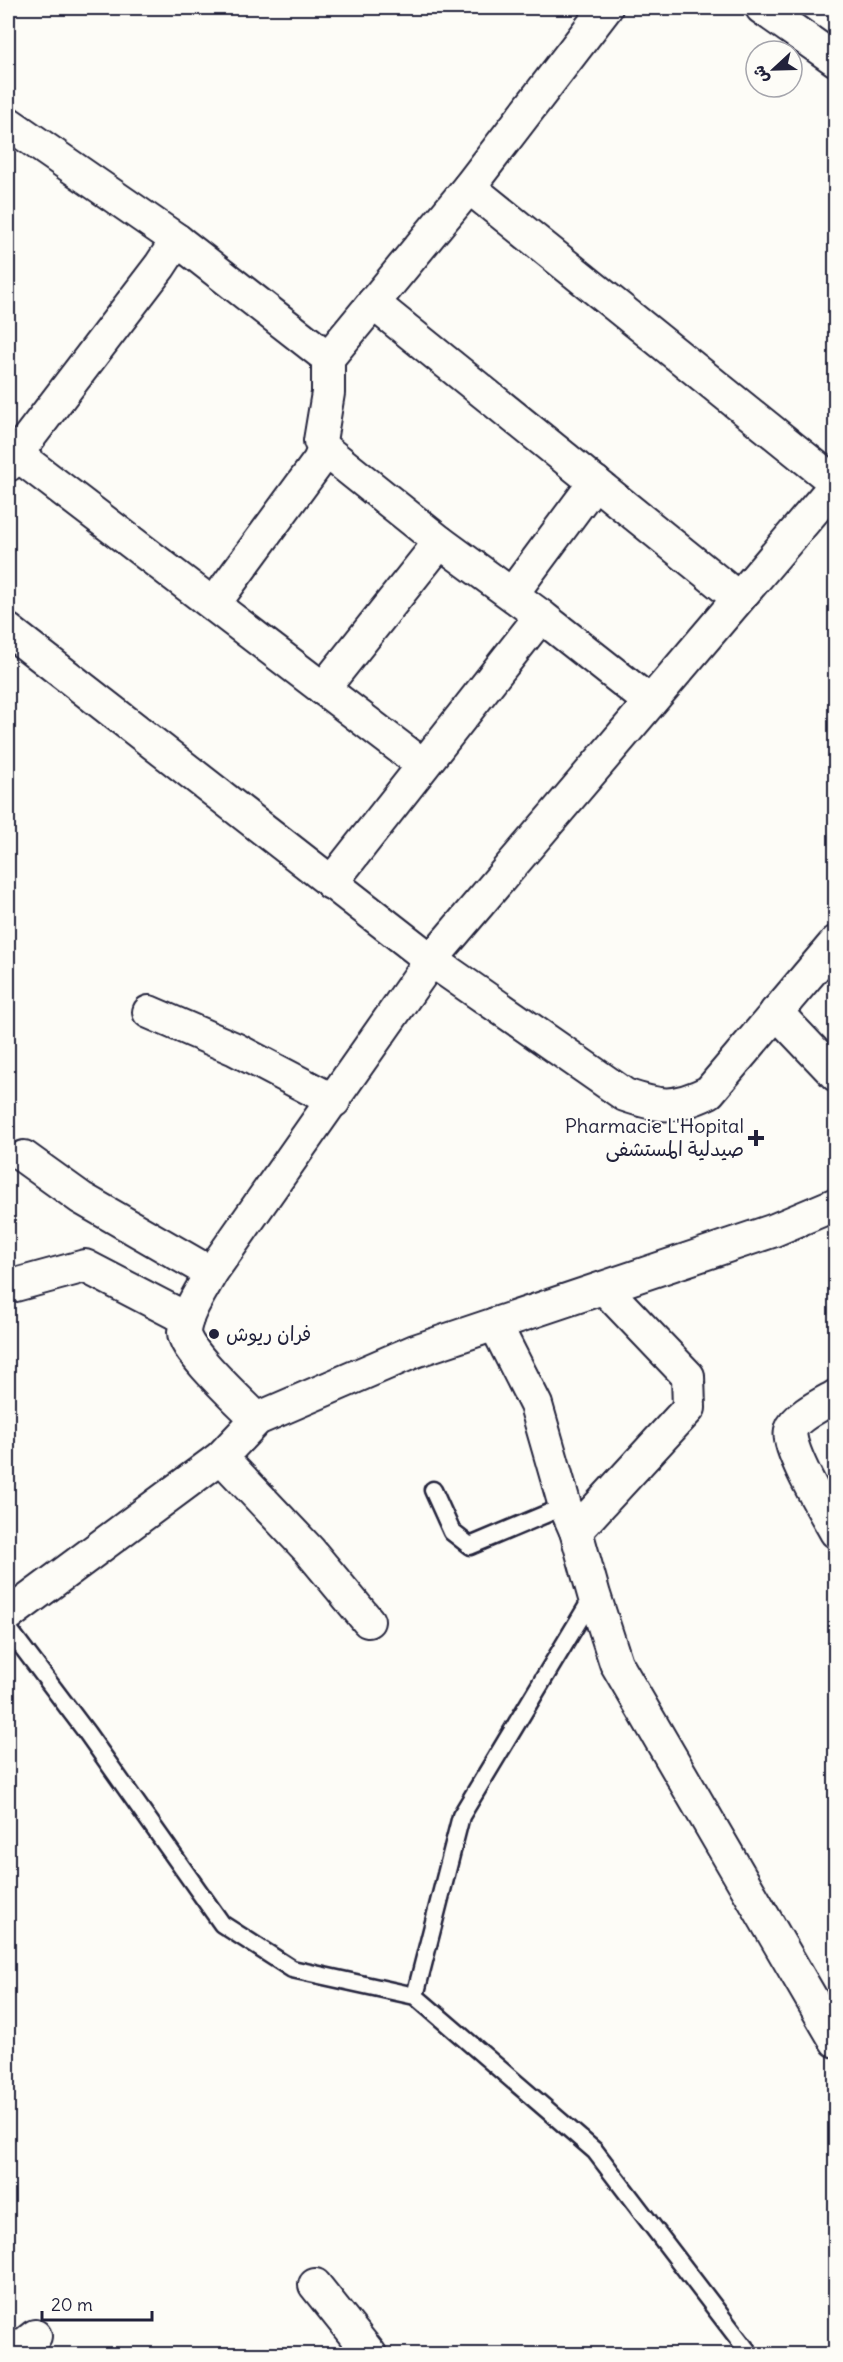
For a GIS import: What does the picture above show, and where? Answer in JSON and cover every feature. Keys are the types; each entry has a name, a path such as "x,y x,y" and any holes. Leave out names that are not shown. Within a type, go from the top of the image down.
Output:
{"street":[{"path":"606,8 469,187 328,358 328,393 320,441 324,449 440,542 541,616 650,702"},
{"path":"762,8 836,60"},
{"path":"8,123 177,240 328,358"},
{"path":"257,1419 191,1350 184,1334 187,1319 211,1273 431,960 836,483 469,187"},
{"path":"177,240 160,266 12,459 214,604 423,765"},
{"path":"373,303 738,598"},
{"path":"214,604 319,460 324,449"},
{"path":"512,594 595,482"},
{"path":"323,689 440,542"},
{"path":"331,883 541,616"},
{"path":"8,630 431,960 625,1095 645,1102 666,1105 687,1102 709,1092 836,942"},
{"path":"149,1012 235,1049 334,1101"},
{"path":"776,1012 836,1075"},
{"path":"24,1157 81,1198 211,1273"},
{"path":"8,1615 221,1457 257,1419 415,1351 772,1231 836,1204"},
{"path":"8,1287 85,1266 187,1319"},
{"path":"570,1519 689,1408 688,1376 604,1288"},
{"path":"495,1324 536,1405 616,1663 828,2010 836,2041"},
{"path":"836,1396 796,1421 790,1430 790,1441 836,1532"},
{"path":"221,1457 309,1550 368,1621"},
{"path":"315,2285 370,2355"}],"lane":[{"path":"433,1490 452,1532 470,1546 570,1519"},
{"path":"415,1996 461,1816 594,1595"},
{"path":"8,1628 87,1733 222,1924 292,1969 415,1996 595,2151 750,2355"}],"place":[{"name":"Pharmacie L'Hopital صيدلية المستشفى","path":"756,1138"},
{"name":"فران ريوش","path":"214,1334"}]}
